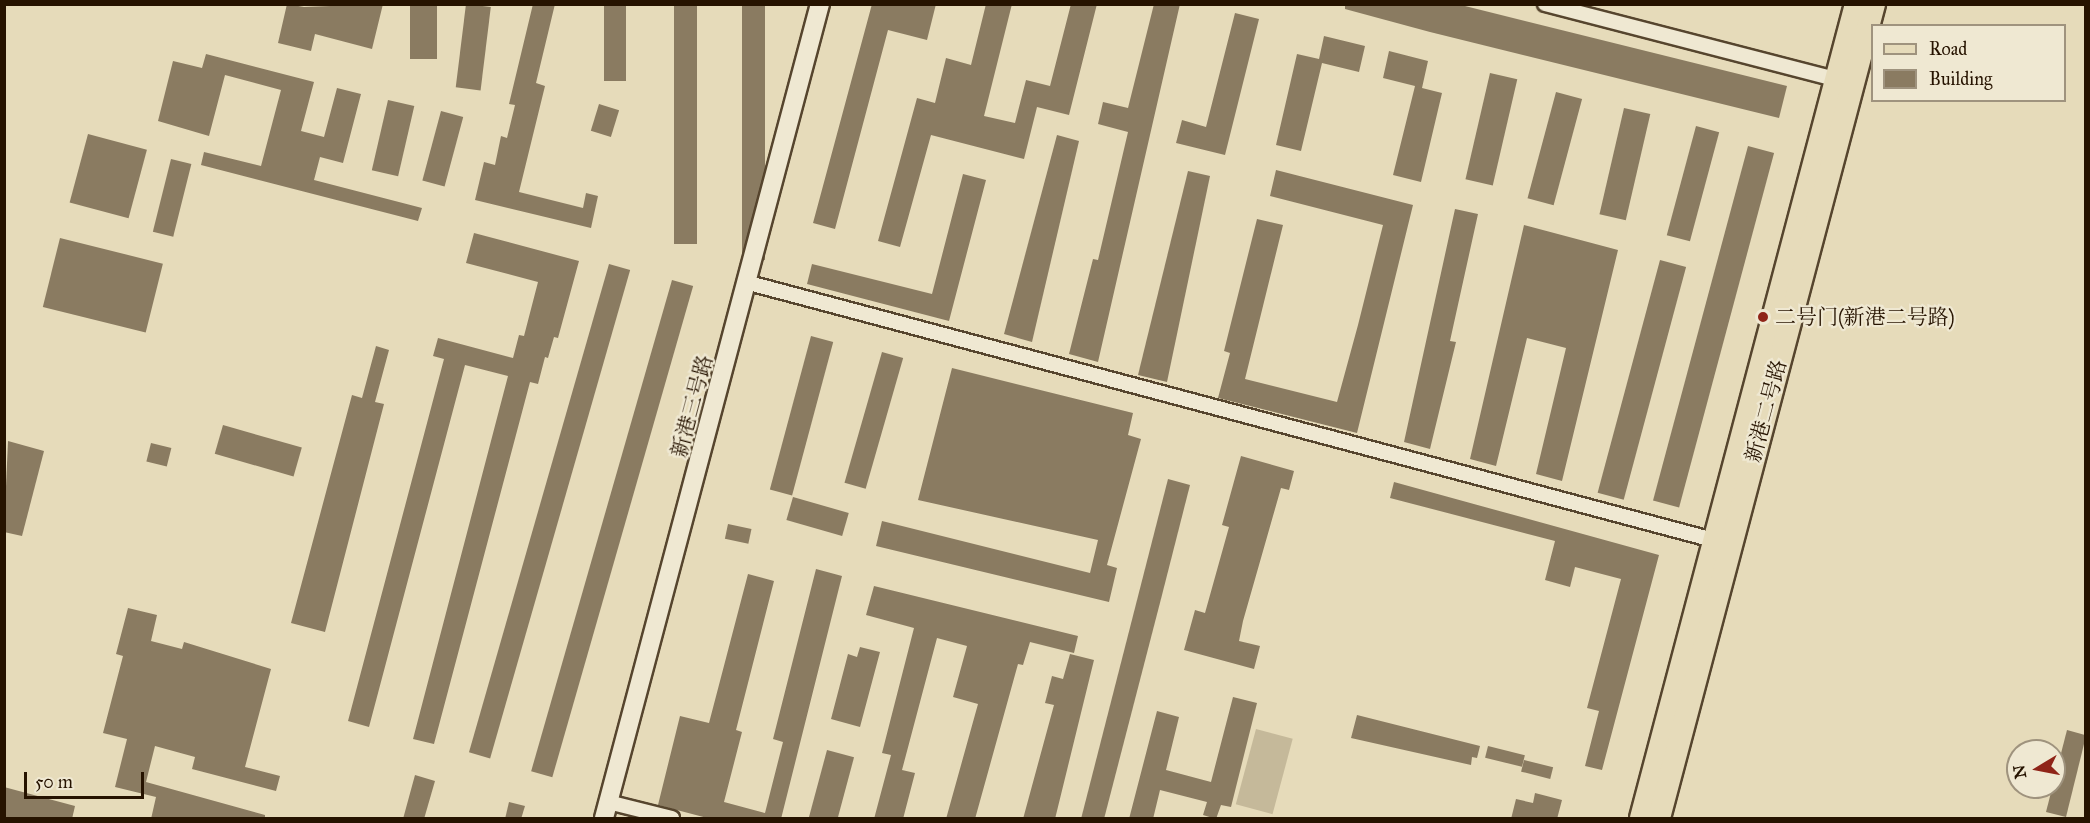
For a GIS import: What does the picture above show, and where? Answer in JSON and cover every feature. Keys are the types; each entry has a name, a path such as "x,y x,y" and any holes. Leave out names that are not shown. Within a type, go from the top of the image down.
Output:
{"main road":[{"name":"新港二号路","path":"1845,81 1856,4"},
{"name":"新港二号路","path":"1641,819 1722,543 1845,81 1874,4"},
{"name":"新港二号路","path":"1659,819 1722,543"}],"street":[{"name":"新港三号路","path":"753,285 820,4"},
{"name":"新港三号路","path":"612,811 829,4"},
{"path":"1545,4 1845,81"},
{"path":"753,285 1722,543"},
{"path":"612,811 672,819"}],"shaded area":[{"path":"1256,729 1293,739 1273,814 1236,804"}],"building":[{"path":"287,4 304,7 383,4 372,49 315,34 311,51 278,43"},
{"path":"410,4 437,4 437,59 410,59"},
{"path":"466,4 491,7 481,90 456,87"},
{"path":"533,4 555,4 536,83 545,86 519,192 583,208 586,193 598,196 591,228 475,200 484,162 495,165 501,136 507,138 515,105 509,104"},
{"path":"604,4 626,4 626,81 604,81"},
{"path":"674,4 697,4 697,244 674,244"},
{"path":"742,4 765,4 765,260 742,260"},
{"path":"872,4 936,4 927,40 888,30 835,229 813,223"},
{"path":"986,4 1012,4 984,116 1015,123 1026,80 1050,86 1071,4 1097,4 1069,115 1037,107 1024,159 931,135 900,247 878,241 917,98 935,103 946,58 971,65"},
{"path":"1154,4 1180,4 1098,362 1069,354 1093,259 1098,260 1128,132 1098,124 1103,102 1128,108"},
{"path":"1345,4 1457,4 1787,86 1779,118 1430,32 1345,9"},
{"path":"1235,13 1259,19 1225,155 1176,143 1182,120 1206,127"},
{"path":"1324,36 1365,46 1359,72 1322,63 1301,151 1276,145 1297,54 1319,59"},
{"path":"1389,51 1428,61 1422,88 1442,93 1421,182 1393,175 1415,86 1383,78"},
{"path":"206,54 314,82 301,131 324,137 337,88 361,94 343,163 320,157 314,180 422,208 418,221 201,165 204,152 261,166 281,90 225,75 209,136 158,121 173,61 202,68"},
{"path":"1490,73 1517,79 1493,186 1465,179"},
{"path":"1556,92 1582,99 1554,205 1528,198"},
{"path":"388,100 414,106 398,176 372,170"},
{"path":"599,104 619,110 611,137 591,131"},
{"path":"1624,108 1650,114 1626,220 1599,214"},
{"path":"441,111 463,117 445,186 422,181"},
{"path":"1696,126 1719,132 1690,241 1667,235"},
{"path":"88,134 147,150 129,218 70,203"},
{"path":"1057,135 1079,141 1032,342 1004,334"},
{"path":"1748,146 1774,153 1679,507 1653,500"},
{"path":"171,159 191,164 173,237 153,232"},
{"path":"1276,170 1413,205 1357,433 1218,398 1230,353 1224,351 1257,219 1283,225 1245,379 1337,402 1358,325 1383,225 1270,196"},
{"path":"1188,171 1210,176 1167,382 1138,375"},
{"path":"963,174 986,180 949,321 807,284 812,264 932,294"},
{"path":"1455,209 1478,214 1450,341 1456,342 1430,449 1404,442"},
{"path":"1524,225 1618,250 1562,481 1536,474 1566,348 1527,338 1496,466 1470,459"},
{"path":"474,233 579,261 558,338 554,337 548,358 545,357 538,384 530,382 434,744 413,739 508,376 465,365 369,727 348,721 444,359 433,356 438,338 513,358 519,335 524,336 538,282 466,263"},
{"path":"60,238 163,264 146,333 43,307"},
{"path":"1660,260 1686,267 1624,500 1598,493"},
{"path":"609,264 630,270 490,758 469,752"},
{"path":"672,280 693,286 552,777 531,771"},
{"path":"811,336 833,342 792,496 770,490"},
{"path":"376,346 389,350 375,402 384,404 325,632 291,623 352,395 362,398"},
{"path":"882,352 903,358 866,489 845,483"},
{"path":"952,368 1133,413 1128,435 1141,439 1107,565 1117,568 1109,602 876,546 882,521 1090,573 1098,540 918,500"},
{"path":"223,425 302,448 294,476 215,454"},
{"path":"8,441 44,451 22,536 4,532"},
{"path":"151,443 171,448 167,467 146,461"},
{"path":"1241,456 1294,471 1289,490 1281,488 1243,621 1239,641 1260,646 1254,669 1184,650 1195,610 1205,613 1229,527 1222,525"},
{"path":"1168,479 1190,485 1162,595 1104,819 1081,819"},
{"path":"1394,482 1659,555 1602,770 1585,766 1599,711 1587,708 1621,579 1575,567 1570,587 1545,580 1555,541 1390,498"},
{"path":"793,497 849,513 842,536 786,520"},
{"path":"728,524 751,529 748,544 725,539"},
{"path":"816,569 842,576 781,819 711,819 658,805 680,716 709,723 748,574 774,581 736,730 742,732 724,802 765,813 783,742 773,739"},
{"path":"874,586 1078,636 1074,653 1030,642 1023,665 1018,664 975,819 946,819 978,704 953,697 967,646 937,638 902,770 915,773 903,819 874,819 891,755 882,753 914,628 866,615"},
{"path":"128,608 157,615 151,641 182,649 184,642 271,669 245,767 280,776 276,791 192,769 195,757 155,746 146,782 265,815 265,819 151,819 156,797 115,787 127,739 103,733 123,656 116,654"},
{"path":"860,647 880,652 860,727 831,719 848,654 857,657"},
{"path":"1070,654 1094,660 1055,819 1023,819 1054,705 1045,703 1052,676 1063,679"},
{"path":"1233,697 1257,703 1231,807 1221,805 1216,819 1203,815 1207,802 1160,790 1153,819 1129,819 1157,711 1179,717 1166,770 1211,782"},
{"path":"1357,715 1480,746 1477,758 1472,757 1471,765 1351,738"},
{"path":"2067,730 2085,735 2066,817 2046,812 2049,799 2066,799 2065,739"},
{"path":"1488,746 1525,755 1522,767 1485,758"},
{"path":"827,750 854,757 838,818 809,818"},
{"path":"1524,760 1553,767 1550,779 1521,772"},
{"path":"415,775 435,781 424,819 403,819"},
{"path":"4,787 75,806 72,819 4,819"},
{"path":"1535,793 1562,800 1557,819 1511,819 1516,799 1533,803"},
{"path":"509,802 525,806 521,819 505,819"}],"place":[{"name":"二号门(新港二号路)","path":"1763,317"}]}
